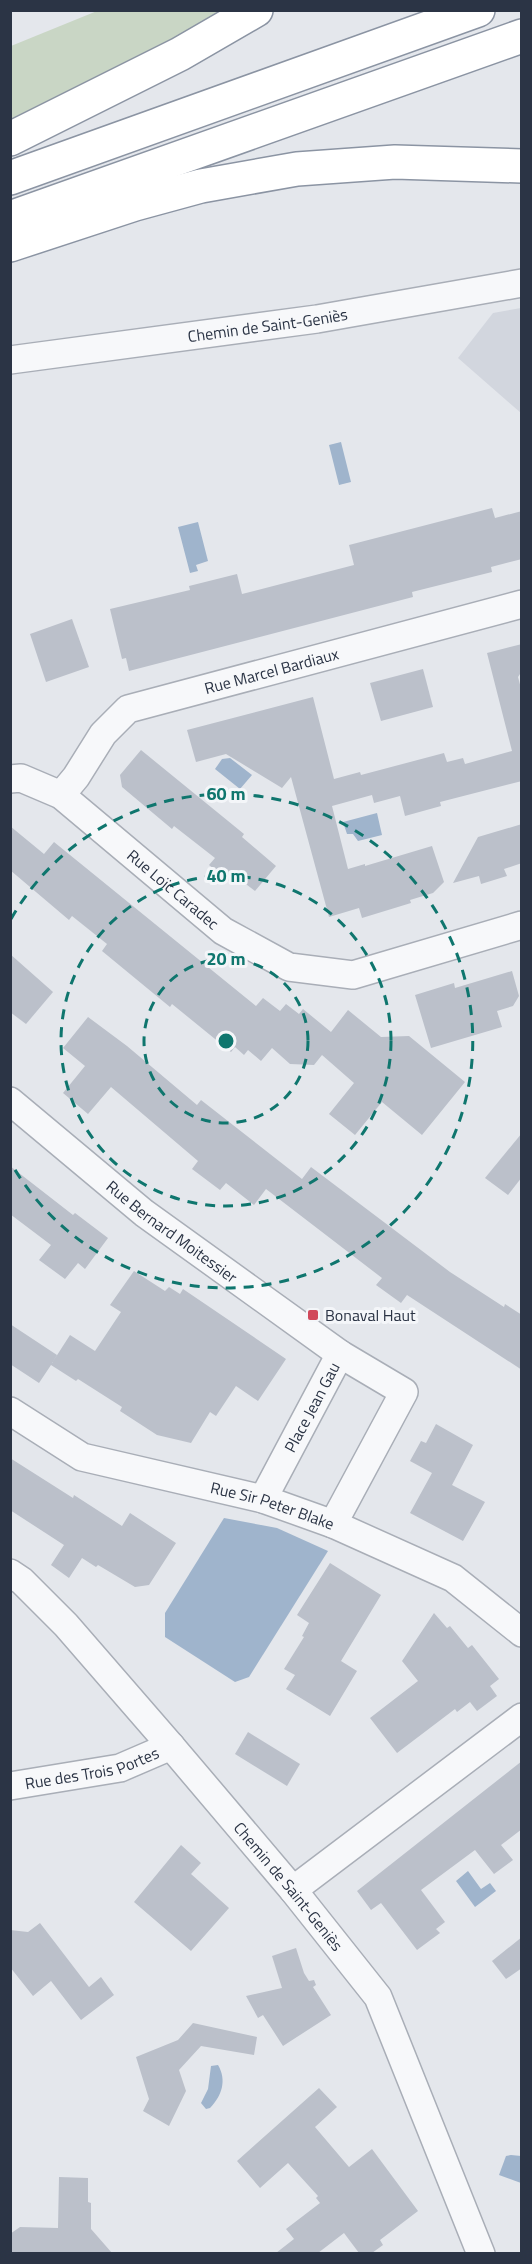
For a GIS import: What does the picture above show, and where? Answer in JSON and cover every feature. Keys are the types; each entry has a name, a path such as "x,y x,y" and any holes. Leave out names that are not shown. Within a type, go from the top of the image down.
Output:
{"highway":[{"path":"10,139 180,54 256,10"},
{"path":"10,178 478,10"},
{"path":"10,218 522,36"},
{"path":"10,245 135,204 201,186 297,169 395,162 522,166"}],"street":[{"name":"Chemin de Saint-Geniès","path":"10,360 317,319 522,283"},
{"name":"Rue Marcel Bardiaux","path":"61,795 76,777 103,734 128,709 522,604"},
{"name":"Rue Loïc Caradec","path":"10,779 21,778 61,795 224,931 289,967 353,975 522,925"},
{"name":"Rue Bernard Moitessier","path":"10,1101 144,1213 340,1354"},
{"name":"Place Jean Gau","path":"263,1499 340,1354 404,1392 333,1524"},
{"name":"Rue Sir Peter Blake","path":"10,1411 82,1457 263,1499 333,1524 453,1578 522,1633"},
{"name":"Chemin de Saint-Geniès","path":"10,1573 22,1581 66,1625 292,1890 378,1997 481,2253"},
{"path":"292,1890 522,1717"},
{"name":"Rue des Trois Portes","path":"10,1786 120,1768 171,1746"}],"shaded area":[{"path":"522,308 521,413 458,358 493,313"}],"green space":[{"path":"97,11 238,11 11,127 11,46"}],"water":[{"path":"341,442 351,482 339,485 329,445"},
{"path":"198,522 208,561 196,565 198,571 190,573 178,527"},
{"path":"230,758 252,775 240,789 215,769 222,759"},
{"path":"377,813 382,835 358,841 353,834 347,834 343,822"},
{"path":"224,1518 277,1528 328,1551 249,1677 235,1682 165,1637 165,1613"},
{"path":"468,1871 481,1889 490,1883 496,1891 475,1907 456,1881"},
{"path":"218,2065 222,2076 222,2088 214,2103 206,2109 201,2103 208,2089 211,2066"},
{"path":"506,2156 521,2156 521,2183 499,2175"}],"building":[{"path":"492,508 495,518 522,511 522,559 491,567 492,572 412,592 413,597 129,671 126,658 122,659 110,609 190,590 189,586 237,574 242,594 354,565 349,545"},
{"path":"72,619 89,667 46,682 30,634"},
{"path":"522,644 522,671 518,677 522,692 522,781 440,802 441,806 405,816 400,796 374,803 372,795 332,806 348,869 432,846 444,882 433,893 410,900 411,903 362,918 359,908 329,917 291,777 282,788 226,754 196,762 187,730 313,697 334,779 360,772 361,775 444,753 447,762 463,758 465,764 512,751 487,653"},
{"path":"423,669 433,707 381,721 370,683"},
{"path":"141,750 244,834 242,837 276,866 255,891 234,875 229,881 209,865 215,858 174,826 172,829 122,787 120,775"},
{"path":"522,824 522,863 504,869 507,876 481,884 479,876 453,883 478,837"},
{"path":"10,826 44,854 54,842 256,1006 263,998 280,1011 286,1004 299,1014 303,1009 331,1032 348,1010 381,1037 409,1036 465,1082 422,1135 382,1102 355,1135 329,1114 354,1083 322,1055 314,1065 290,1064 272,1048 261,1061 248,1050 244,1055 235,1047 231,1052 172,1004 170,1007 102,951 107,944 72,916 69,920 10,870"},
{"path":"10,954 53,992 26,1024 10,1012"},
{"path":"512,971 519,996 513,1006 497,1011 502,1027 431,1048 415,995 454,983 455,988"},
{"path":"88,1017 127,1046 197,1105 201,1100 302,1179 311,1167 450,1272 504,1307 505,1304 522,1315 522,1370 407,1295 401,1303 376,1285 382,1278 266,1189 254,1205 226,1183 220,1190 192,1169 198,1161 111,1087 88,1114 63,1093 85,1066 63,1048"},
{"path":"522,1133 522,1177 508,1195 485,1178"},
{"path":"10,1166 73,1215 75,1213 108,1238 85,1269 78,1263 65,1279 39,1260 51,1245 10,1214"},
{"path":"134,1271 165,1291 169,1287 180,1294 183,1289 286,1359 258,1401 236,1386 216,1416 210,1412 191,1443 157,1435 120,1411 122,1407 51,1365 39,1383 10,1364 10,1324 57,1355 52,1363 70,1335 95,1351 121,1312 110,1305"},
{"path":"436,1424 473,1445 452,1485 485,1502 463,1541 410,1513 432,1473 410,1461 421,1441 426,1443"},
{"path":"10,1458 122,1526 130,1513 176,1543 149,1585 135,1587 82,1558 69,1578 51,1565 64,1545 10,1510"},
{"path":"330,1563 381,1595 341,1661 357,1671 330,1716 286,1689 295,1675 284,1669 304,1637 302,1636 309,1623 297,1615"},
{"path":"434,1613 447,1628 450,1626 468,1648 472,1645 499,1679 490,1686 497,1696 477,1711 470,1702 457,1712 455,1709 397,1753 370,1718 418,1681 402,1661"},
{"path":"248,1732 300,1764 287,1786 235,1754"},
{"path":"522,1761 522,1829 501,1845 513,1860 494,1874 475,1850 421,1890 445,1922 436,1929 440,1933 417,1950 381,1903 371,1910 357,1891"},
{"path":"181,1845 201,1863 191,1874 229,1908 191,1951 134,1902"},
{"path":"40,1923 89,1987 101,1977 114,1995 81,2020 51,1981 33,1996 10,1967 10,1930 28,1932"},
{"path":"522,1937 522,1968 506,1979 492,1961"},
{"path":"296,1948 304,1973 309,1981 314,1980 316,1985 313,1987 331,2015 283,2046 263,2015 258,2018 246,1996 282,1988 272,1956"},
{"path":"193,2023 257,2037 254,2055 201,2046 179,2070 186,2091 169,2126 143,2111 149,2099 136,2057 178,2040"},
{"path":"319,2088 337,2107 315,2127 349,2167 372,2149 418,2211 380,2240 383,2245 372,2253 359,2253 344,2233 318,2253 276,2253 294,2239 286,2229 320,2203 316,2198 318,2196 288,2163 260,2188 237,2161"},
{"path":"59,2177 88,2178 91,2229 112,2253 10,2253 10,2234 20,2227 58,2228"}],"place":[{"name":"Bonaval Haut","path":"313,1315"}]}
